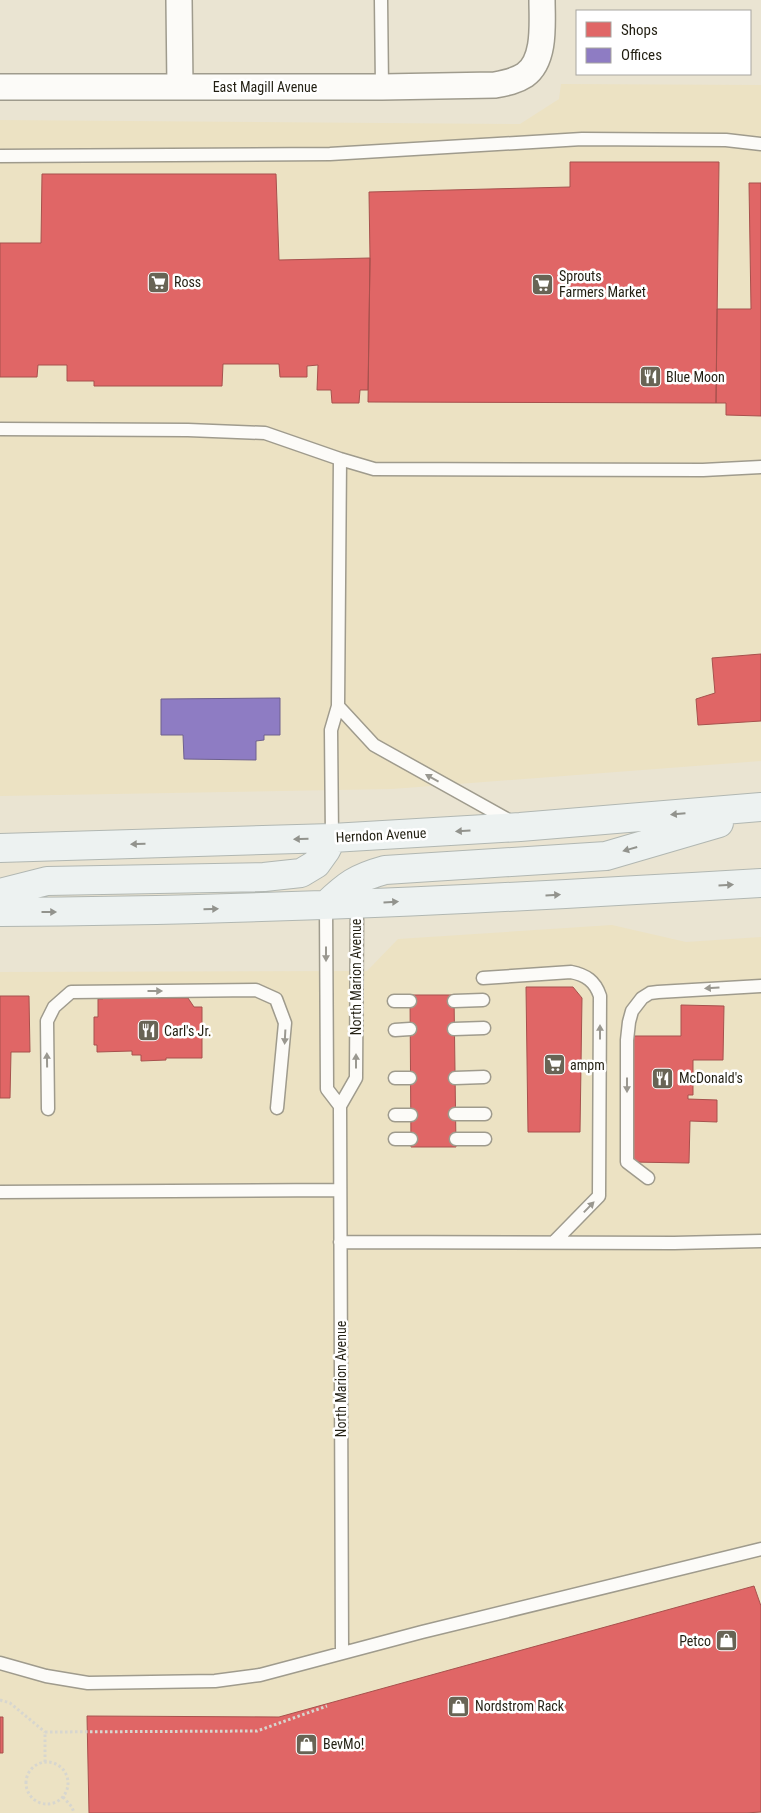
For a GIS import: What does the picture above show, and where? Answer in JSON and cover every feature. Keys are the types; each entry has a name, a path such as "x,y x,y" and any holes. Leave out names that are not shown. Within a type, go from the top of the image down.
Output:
{"main road":[{"name":"Herndon Avenue","path":"0,848 332,838 520,827 761,809"},
{"path":"326,906 337,893 353,882 364,876 385,870 606,856 761,809"},
{"path":"0,893 47,881 264,877 301,873 316,864 332,838"},
{"path":"0,912 143,912 326,906 761,883"}],"street":[{"path":"179,0 180,87"},
{"name":"East Magill Avenue","path":"0,87 382,87 495,85 512,81 527,74 534,63 541,45 542,0"}],"lane":[{"path":"381,0 382,87"},
{"path":"0,156 330,154 582,139 726,140 761,144"},
{"path":"0,429 188,430 265,433 374,469 703,470 761,468"},
{"path":"332,838 331,730 338,706 340,459"},
{"path":"338,706 374,745 520,827"},
{"name":"North Marion Avenue","path":"342,1652 340,1106 356,1078 356,904"},
{"path":"326,906 327,1089 340,1106"},
{"path":"483,978 571,972 582,974 590,980 597,986 600,996 599,1196 554,1242"},
{"path":"648,1178 627,1162 628,1040 632,1011 642,998 658,992 761,986"},
{"path":"48,1109 46,1021 54,1007 71,992 247,990 256,990 276,999 286,1022 277,1108"},
{"path":"454,1000 483,1000"},
{"path":"394,1001 410,1001"},
{"path":"454,1029 484,1028"},
{"path":"394,1030 410,1029"},
{"path":"455,1078 484,1077"},
{"path":"395,1078 410,1078"},
{"path":"455,1114 485,1114"},
{"path":"395,1115 411,1115"},
{"path":"395,1139 411,1139"},
{"path":"456,1139 485,1139"},
{"path":"0,1192 340,1190"},
{"path":"340,1242 674,1242 761,1240"},
{"path":"0,1663 46,1676 88,1682 215,1681 260,1676 342,1652 761,1549"}],"path":[{"path":"0,1700 10,1703 45,1732 257,1731 327,1706"},
{"path":"45,1732 45,1762"},
{"path":"45,1762 59,1765 64,1770 68,1784 63,1797 51,1804 37,1802 28,1792 26,1779 28,1772 33,1767 45,1762"},
{"path":"63,1797 74,1813"}],"shaded area":[{"path":"561,84 761,85 761,761 392,789 0,796 0,120 520,124 559,99"},
{"path":"612,925 686,942 761,937 761,1813 0,1813 0,972 367,971 398,939"}],"building: Shops":[{"name":"Sprouts Farmers Market","path":"570,162 719,162 716,403 368,402 369,192 570,187"},
{"path":"42,174 276,174 279,260 370,258 368,390 360,390 359,403 332,403 331,390 317,390 318,365 307,366 307,377 280,377 279,364 223,364 222,386 94,386 94,381 67,381 67,365 38,365 37,377 0,377 0,243 41,243"},
{"path":"749,183 761,183 761,416 726,415 726,403 716,403 717,309 751,309"},
{"path":"761,654 761,721 698,725 696,699 715,693 712,658"},
{"name":"ampm","path":"526,987 573,987 582,998 580,1132 528,1132"},
{"name":"Carl's Jr.","path":"158,994 158,998 188,998 194,1007 202,1007 202,1058 166,1058 166,1060 141,1061 141,1055 132,1055 132,1051 97,1052 97,1045 94,1045 94,1017 98,1017 98,999 103,999 103,995"},
{"path":"410,995 454,995 456,1147 411,1147"},
{"path":"0,996 29,996 30,1052 11,1052 10,1098 0,1098"},
{"name":"McDonald's","path":"681,1005 724,1006 723,1060 693,1060 693,1095 688,1095 688,1099 717,1100 717,1122 690,1121 689,1163 632,1162 633,1036 681,1036"},
{"path":"754,1586 761,1606 761,1812 89,1813 87,1716 279,1717"},
{"path":"0,1717 3,1717 3,1753 0,1753"}],"building: Offices":[{"path":"280,698 280,735 264,735 264,740 256,741 256,760 184,759 183,735 161,735 161,699"}],"place":[{"name":"Ross","path":"158,282"},
{"name":"Sprouts Farmers Market","path":"543,284"},
{"name":"Blue Moon","path":"650,377"},
{"name":"Carl's Jr.","path":"148,1031"},
{"name":"ampm","path":"554,1065"},
{"name":"McDonald's","path":"663,1078"},
{"name":"Petco","path":"727,1641"},
{"name":"Nordstrom Rack","path":"459,1706"},
{"name":"BevMo!","path":"307,1744"}]}
